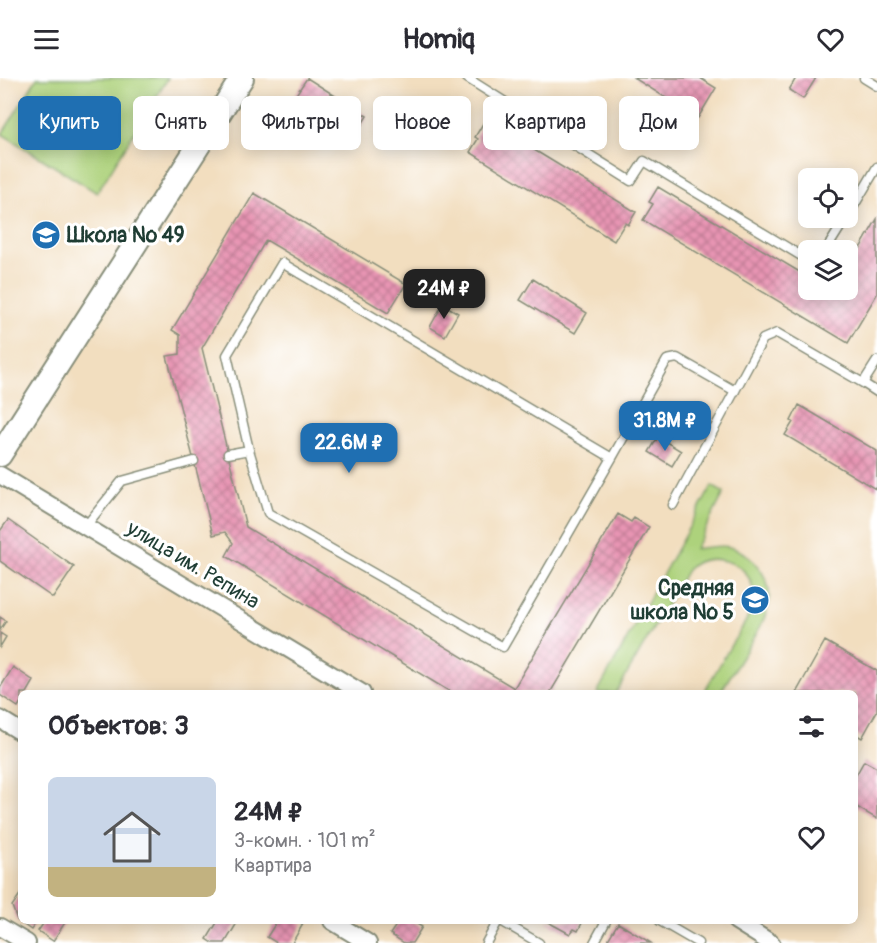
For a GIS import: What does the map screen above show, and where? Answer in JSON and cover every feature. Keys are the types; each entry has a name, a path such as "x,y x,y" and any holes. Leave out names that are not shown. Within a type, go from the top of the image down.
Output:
{"main road":[{"path":"0,455 242,78"}],"street":[{"name":"улица им. Репина","path":"0,475 357,690"},
{"path":"0,719 18,730"},
{"path":"337,924 368,943"},
{"path":"741,924 770,943"},
{"path":"0,927 27,943"}],"lane":[{"path":"467,78 631,181 644,161 798,254"},
{"path":"864,78 877,86"},
{"path":"858,199 877,167"},
{"path":"612,458 282,263 227,355 249,450 268,513 503,647 612,458 667,360 677,358 735,392"},
{"path":"674,505 763,339 777,333 877,392"},
{"path":"863,383 877,361"},
{"path":"228,454 249,450"},
{"path":"85,526 122,481 194,462"},
{"path":"486,943 498,924"},
{"path":"505,924 539,943"},
{"path":"594,943 604,924"},
{"path":"665,924 698,943"}],"green space":[{"path":"37,78 168,78 157,96 133,96 133,135 97,193 28,150 121,150 121,96 26,96"},
{"path":"18,108 18,144 2,134"},
{"path":"712,486 724,493 695,549 726,546 740,551 763,573 768,585 769,596 765,617 760,628 722,690 705,690 747,620 754,593 752,584 743,570 728,562 709,559 699,561 687,570 618,690 599,690"}],"building":[{"path":"307,78 335,96 295,96"},
{"path":"634,78 700,78 716,88 699,116 699,96 663,96"},
{"path":"796,78 816,78 803,99 789,90"},
{"path":"361,112 367,116 361,126"},
{"path":"483,123 483,150 534,150 636,212 628,225 625,223 614,241 470,152 478,139 475,137"},
{"path":"658,187 798,271 798,300 858,300 858,252 877,219 877,294 848,343 643,220 653,204 649,202"},
{"path":"254,193 406,284 388,313 266,240 202,348 246,527 514,688 618,514 631,522 634,518 649,527 552,690 447,690 226,556 233,543 225,532 213,535 167,356 180,354 180,335 172,330"},
{"path":"533,279 587,313 575,333 520,300"},
{"path":"443,304 458,313 445,336 430,327"},
{"path":"799,405 877,451 877,490 785,435"},
{"path":"658,437 681,451 672,466 649,452"},
{"path":"8,520 74,567 53,598 0,561 0,531"},
{"path":"0,617 6,621 0,630"},
{"path":"0,633 6,637 0,647"},
{"path":"825,641 877,671 877,711 862,738 858,736 858,690 798,690"},
{"path":"13,667 34,681 29,690 18,690 18,707 0,695 0,688"},
{"path":"864,761 877,768 877,819 858,808 858,772"},
{"path":"18,897 18,921 17,920 12,906"},
{"path":"23,924 35,924 31,930"},
{"path":"43,924 64,924 53,941 38,931"},
{"path":"216,924 236,924 225,943 213,943 207,939"},
{"path":"275,924 303,924 292,943 277,943 267,937"},
{"path":"397,924 417,924 422,927 412,943 404,943 390,934"},
{"path":"552,924 582,924 578,931 574,929 570,934"},
{"path":"617,924 620,924 651,943 606,943"}],"place":[{"name":"Школа № 49","path":"46,235"},
{"name":"Средняя школа № 5","path":"755,600"}]}
